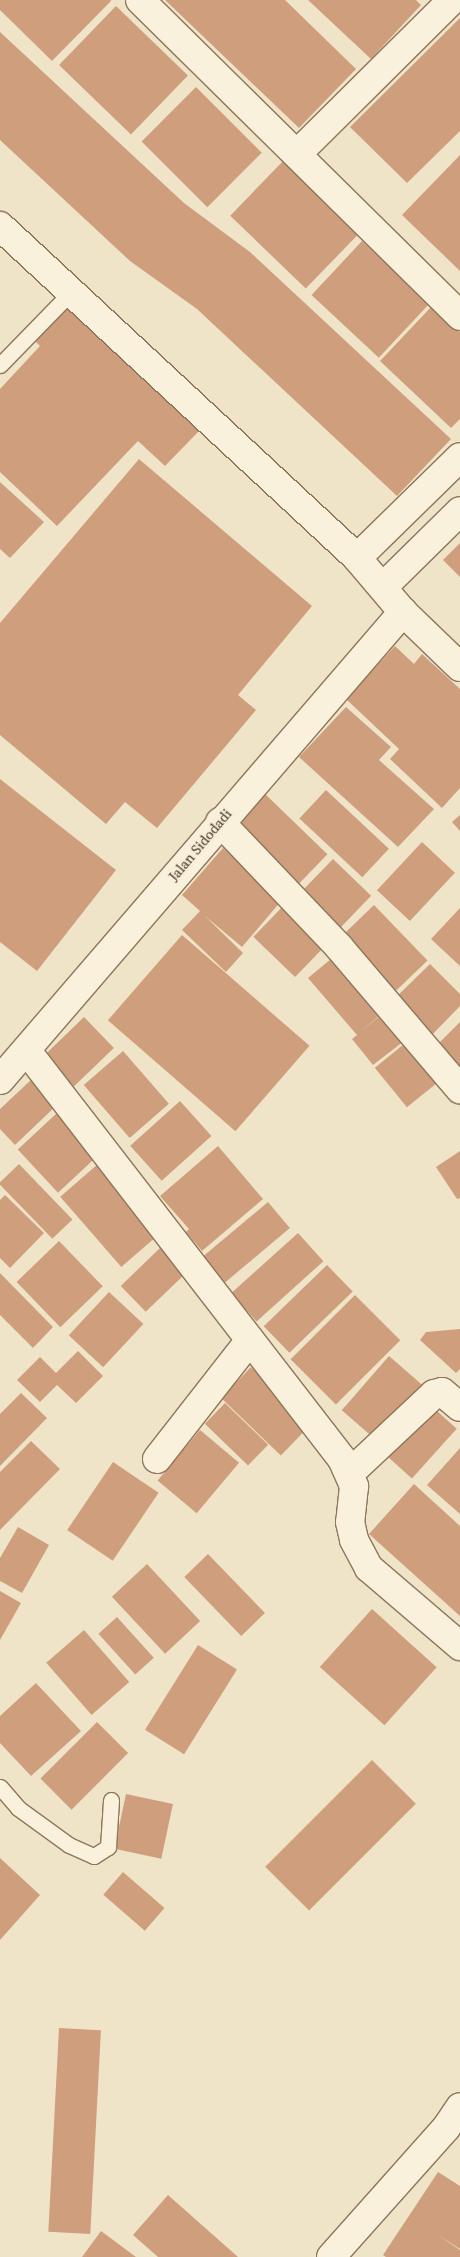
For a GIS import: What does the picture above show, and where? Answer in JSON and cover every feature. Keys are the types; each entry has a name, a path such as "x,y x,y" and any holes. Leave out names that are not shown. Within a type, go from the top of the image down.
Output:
{"street":[{"path":"140,0 298,154 455,302"},
{"path":"298,154 447,2"},
{"path":"0,226 357,558 403,612 460,667"},
{"path":"357,558 460,457"},
{"path":"435,480 460,500"},
{"path":"383,587 460,511"},
{"name":"Jalan Sidodadi","path":"0,1080 27,1051 220,822 403,612"},
{"path":"220,822 339,947 460,1090"},
{"path":"27,1051 351,1472 354,1486 350,1522 358,1553 369,1568 460,1646"},
{"path":"157,1459 250,1340"},
{"path":"351,1472 434,1394 442,1392 460,1407"},
{"path":"331,2257 446,2128 460,2107"}],"lane":[{"path":"0,365 70,293"},
{"path":"0,1787 25,1813 69,1845 94,1856 108,1847 111,1800"}],"building":[{"path":"0,0 111,1 52,61 0,10"},
{"path":"165,0 285,0 356,69 299,128"},
{"path":"308,0 416,0 421,5 371,59"},
{"path":"116,6 188,75 131,134 59,65"},
{"path":"460,18 460,131 407,183 350,127"},
{"path":"0,32 184,203 250,252 451,439 397,496 197,309 130,261 0,140"},
{"path":"196,87 262,153 207,207 142,141"},
{"path":"460,155 460,271 402,215"},
{"path":"283,161 359,234 306,289 230,216"},
{"path":"362,241 429,304 379,358 312,295"},
{"path":"67,303 200,430 165,466 138,441 57,526 0,472 0,389 40,346 33,339"},
{"path":"432,306 460,332 460,419 451,428 380,361"},
{"path":"139,459 312,606 238,695 256,710 157,828 125,802 106,824 0,735 0,623"},
{"path":"0,482 44,522 10,558 0,549"},
{"path":"460,543 460,577 443,560"},
{"path":"395,646 414,664 422,654 460,689 460,788 442,808 390,759 399,749 346,699"},
{"path":"346,707 391,747 379,760 434,809 398,847 299,757"},
{"path":"0,779 116,870 37,971 0,942"},
{"path":"326,790 389,849 362,877 299,819"},
{"path":"262,791 327,854 296,887 230,824"},
{"path":"460,815 460,831 452,822"},
{"path":"422,842 455,873 410,921 377,890"},
{"path":"223,848 282,900 242,947 205,916 243,953 226,972 182,930 200,911 182,895"},
{"path":"333,859 371,896 339,929 301,892"},
{"path":"286,903 328,943 295,977 253,937"},
{"path":"374,905 427,960 390,997 337,941"},
{"path":"460,908 460,966 431,939"},
{"path":"182,935 310,1046 235,1131 108,1020"},
{"path":"337,954 385,1011 361,1031 386,1011 408,1038 373,1065 352,1039 357,1035 308,978"},
{"path":"430,964 460,994 460,1006 429,1038 392,1001"},
{"path":"84,1017 114,1048 71,1090 41,1059"},
{"path":"460,1022 460,1074 434,1048"},
{"path":"409,1040 441,1080 407,1107 375,1068"},
{"path":"123,1051 169,1104 130,1138 84,1085"},
{"path":"33,1078 58,1104 15,1145 0,1129 0,1109"},
{"path":"180,1101 211,1136 162,1181 130,1146"},
{"path":"58,1112 98,1155 58,1193 18,1150"},
{"path":"218,1146 263,1199 202,1251 186,1232 189,1229 160,1196"},
{"path":"460,1151 460,1198 457,1199 436,1167"},
{"path":"19,1164 72,1219 52,1239 0,1185 0,1182"},
{"path":"98,1164 159,1234 121,1267 60,1197"},
{"path":"5,1195 44,1233 10,1268 0,1258 0,1200"},
{"path":"268,1202 290,1228 221,1286 199,1260"},
{"path":"298,1233 323,1261 257,1321 231,1293"},
{"path":"59,1241 103,1286 60,1327 17,1282"},
{"path":"161,1247 186,1273 146,1312 121,1286"},
{"path":"327,1265 353,1292 289,1353 264,1326"},
{"path":"0,1273 53,1327 33,1348 0,1315"},
{"path":"109,1292 143,1324 103,1367 69,1335"},
{"path":"355,1295 400,1340 336,1405 291,1359"},
{"path":"460,1329 460,1369 456,1373 420,1340 426,1332"},
{"path":"78,1351 103,1376 76,1403 57,1385 40,1402 17,1380 40,1357 56,1373"},
{"path":"389,1356 423,1386 376,1440 342,1410"},
{"path":"251,1367 311,1425 281,1456 221,1398"},
{"path":"21,1393 47,1418 0,1466 0,1414"},
{"path":"427,1402 457,1429 412,1479 382,1452"},
{"path":"225,1403 268,1445 248,1466 205,1424"},
{"path":"200,1430 239,1463 197,1513 158,1481"},
{"path":"31,1441 60,1469 0,1530 0,1472"},
{"path":"460,1448 460,1514 427,1485"},
{"path":"113,1462 159,1493 113,1561 67,1530"},
{"path":"414,1484 460,1526 460,1616 369,1534"},
{"path":"18,1527 49,1545 22,1593 0,1581 0,1558"},
{"path":"208,1554 265,1613 241,1636 184,1577"},
{"path":"147,1564 200,1621 165,1654 112,1597"},
{"path":"0,1591 21,1603 0,1640"},
{"path":"372,1609 437,1667 384,1725 320,1667"},
{"path":"117,1617 154,1658 135,1675 98,1634"},
{"path":"84,1630 129,1682 92,1715 46,1663"},
{"path":"198,1645 237,1669 184,1754 145,1730"},
{"path":"36,1683 81,1731 31,1776 0,1743 0,1716"},
{"path":"97,1722 128,1753 72,1810 40,1779"},
{"path":"372,1760 416,1804 309,1911 265,1867"},
{"path":"126,1794 173,1804 161,1859 114,1849"},
{"path":"0,1858 40,1895 0,1940"},
{"path":"123,1872 165,1908 145,1931 103,1895"},
{"path":"59,2028 101,2030 90,2234 48,2232"},
{"path":"438,2172 460,2186 460,2249 438,2235 460,2250 460,2257 386,2257 383,2255"},
{"path":"168,2195 238,2257 158,2257 133,2235"},
{"path":"101,2231 136,2257 82,2257"}]}
